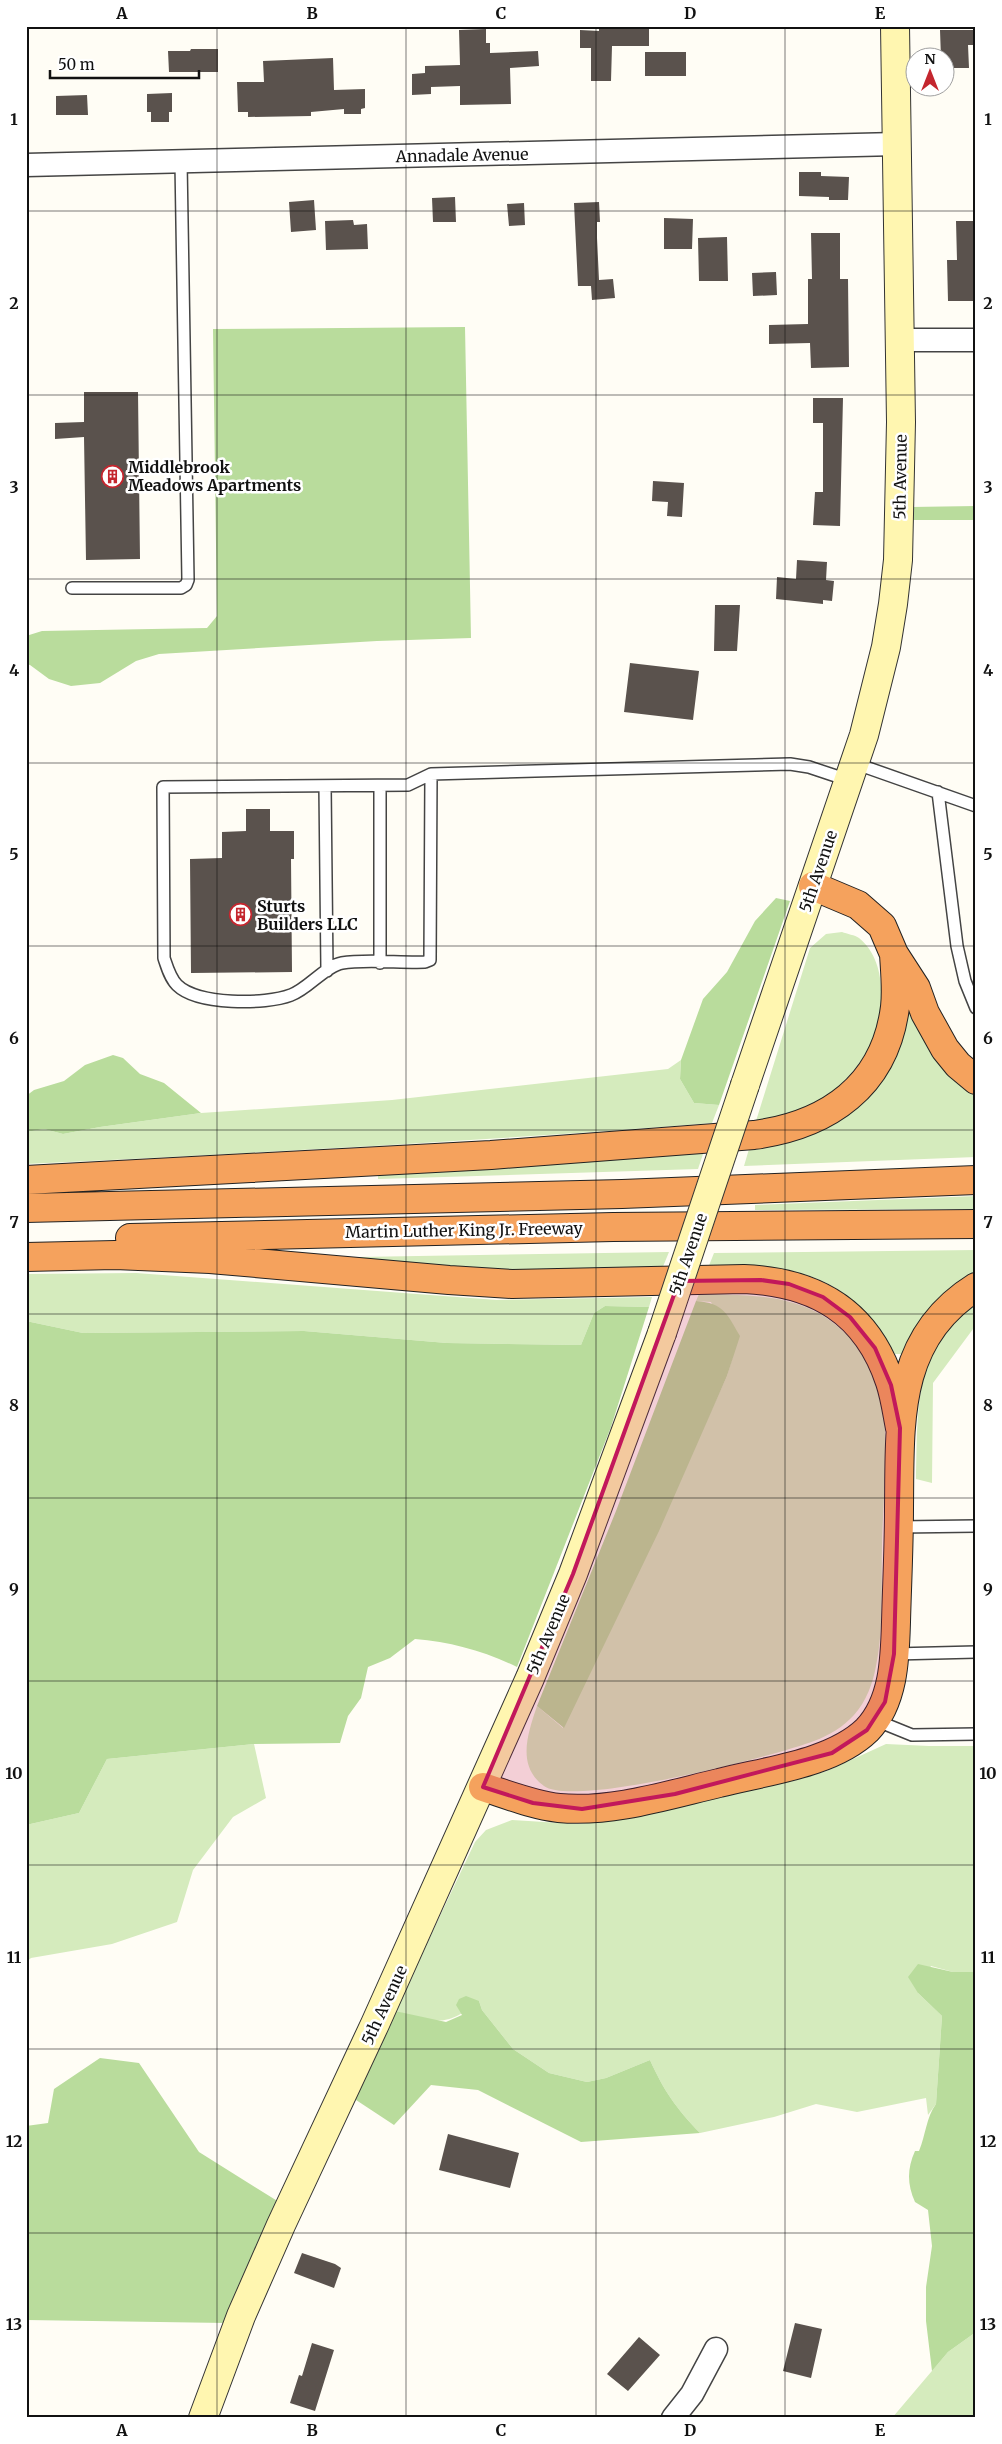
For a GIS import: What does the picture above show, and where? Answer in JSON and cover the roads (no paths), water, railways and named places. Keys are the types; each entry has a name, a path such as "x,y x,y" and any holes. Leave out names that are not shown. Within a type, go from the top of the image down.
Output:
{"highway":[{"path":"813,886 867,911 882,926 894,954 916,988 925,1013 945,1049 958,1065 976,1080"},
{"path":"26,1180 491,1155 744,1136 794,1128 831,1111 848,1098 862,1085 879,1059 890,1032 895,1005 894,954"},
{"name":"Martin Luther King Jr. Freeway","path":"26,1208 622,1194 976,1180"},
{"name":"Martin Luther King Jr. Freeway","path":"26,1240 613,1227 976,1224"},
{"path":"26,1257 115,1255 210,1258 512,1284 744,1279 775,1281 823,1297 850,1317 863,1331 884,1365 891,1385 900,1428"},
{"path":"483,1787 533,1803 558,1808 582,1809 634,1802 809,1761 832,1753 856,1738 875,1720 890,1686 894,1654 899,1527 900,1428 910,1372 926,1335 948,1307 976,1287"}],"street":[{"name":"5th Avenue","path":"203,2418 241,2316 281,2224 483,1787 573,1574 662,1332 871,711 886,647 898,560 900,340 896,26"},
{"name":"Annadale Avenue","path":"26,165 898,144"},
{"path":"900,340 976,340"},
{"path":"673,2418 692,2394 716,2349"}],"lane":[{"path":"72,588 181,588 186,585 188,580 181,162"},
{"path":"431,774 432,955 430,960 425,962 340,963 308,987 290,996 272,1000 210,1000 190,994 176,985 169,973 164,958 163,787 408,785 431,774 790,764 851,772 938,792 976,806"},
{"path":"325,786 327,971"},
{"path":"380,786 380,963"},
{"path":"938,792 957,946 965,981 976,1008"},
{"path":"899,1527 976,1526"},
{"path":"894,1654 976,1652"},
{"path":"875,1720 912,1735 976,1734"}],"place":[{"name":"Middlebrook Meadows Apartments","path":"112,476"},
{"name":"Sturts Builders LLC","path":"241,915"}]}
